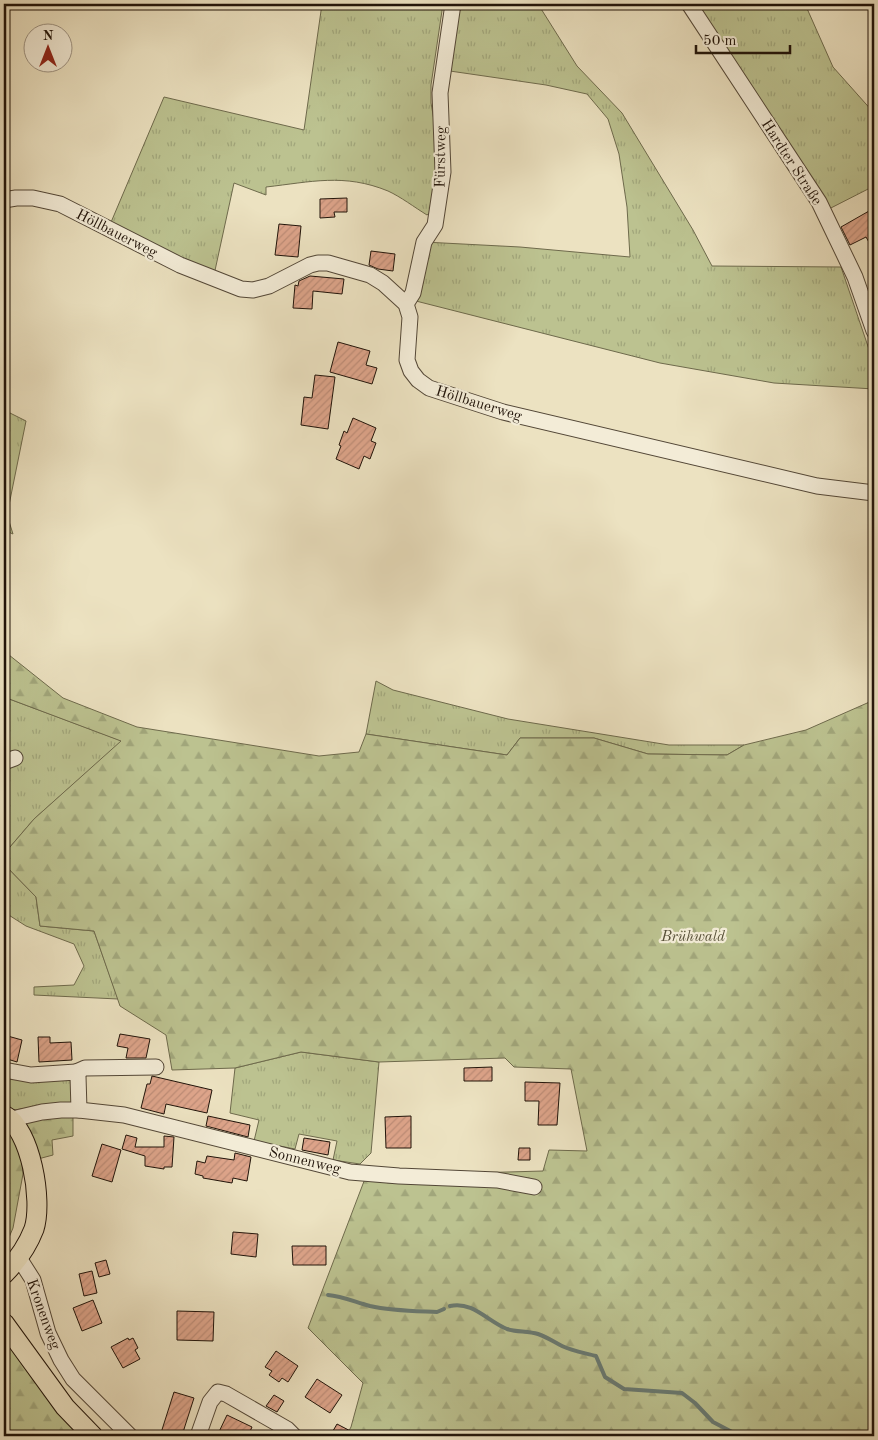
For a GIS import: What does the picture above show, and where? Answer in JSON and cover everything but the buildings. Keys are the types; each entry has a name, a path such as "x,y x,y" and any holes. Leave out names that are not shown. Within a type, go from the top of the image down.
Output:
{"main road":[{"path":"4,1274 19,1258 34,1228 37,1202 35,1177 28,1149 8,1117"},
{"path":"4,1323 49,1387 90,1433"}],"street":[{"name":"Fürstweg","path":"406,304 413,293 424,242 435,225 443,172 440,93 453,4"},
{"name":"Hardter Straße","path":"688,4 819,202 855,277 874,331"},
{"name":"Höllbauerweg","path":"4,200 33,198 60,204 180,265 234,287 253,290 269,286 310,265 318,263 328,263 370,275 383,283 406,304 410,317 408,360 411,371 418,380 429,388 503,412 818,486 874,493"},
{"path":"4,1070 31,1075 76,1072 85,1068 156,1067"},
{"path":"76,1072 78,1076 79,1110"},
{"name":"Sonnenweg","path":"8,1117 42,1112 79,1110 124,1115 350,1172 497,1180 534,1187"},
{"name":"Kronenweg","path":"19,1258 34,1280 48,1333 61,1360 73,1379 130,1436"},
{"path":"198,1436 210,1402 218,1392 226,1394 294,1436"}],"green space":[{"path":"322,4 443,4 431,85 431,103 443,172 435,209 427,215 388,191 357,182 327,180 266,187 266,195 234,183 214,275 109,227 164,97 304,130"},
{"path":"474,4 538,4 577,66 622,113 693,230 712,266 841,267 874,364 874,389 774,383 660,363 412,300 424,242 520,247 630,257 627,207 619,154 608,119 587,94 546,85 443,70 456,12"},
{"path":"694,4 805,4 833,67 874,113 874,186 823,212"},
{"path":"4,410 26,421 7,515 13,534 4,530"},
{"name":"Brühwald","path":"4,651 63,698 137,727 319,756 359,752 366,734 507,755 520,738 594,738 648,754 727,755 744,745 806,730 874,700 874,1436 346,1436 351,1427 363,1383 308,1328 366,1176 543,1171 549,1150 587,1151 571,1069 514,1067 505,1058 379,1062 301,1052 235,1068 172,1070 166,1035 120,1006 94,931 40,926 36,897 4,864 4,854 34,819 121,741 4,697"},
{"path":"376,681 393,690 508,719 669,745 744,745 727,755 648,754 594,738 520,738 507,755 366,734"},
{"path":"4,697 122,741 34,819 4,854"},
{"path":"4,864 36,897 40,926 94,931 118,999 34,995 34,987 74,985 84,966 74,944 26,926 4,912"},
{"path":"301,1052 379,1062 371,1153 360,1164 333,1160 337,1141 299,1134 295,1149 254,1141 259,1120 230,1113 235,1068"},
{"path":"4,1075 67,1076 74,1081 73,1105 46,1105 8,1111 4,1108"},
{"path":"73,1114 73,1136 52,1140 53,1155 38,1159 25,1124 28,1118"},
{"path":"4,1121 21,1150 23,1174 13,1228 4,1249"},
{"path":"4,1341 87,1436 4,1436"}],"waterway":[{"path":"328,1295 387,1309 437,1312 444,1309"},
{"path":"450,1306 466,1306 507,1329 538,1334 566,1348 596,1356 605,1377 624,1389 682,1393 695,1403 713,1422 734,1433 747,1436"}]}
